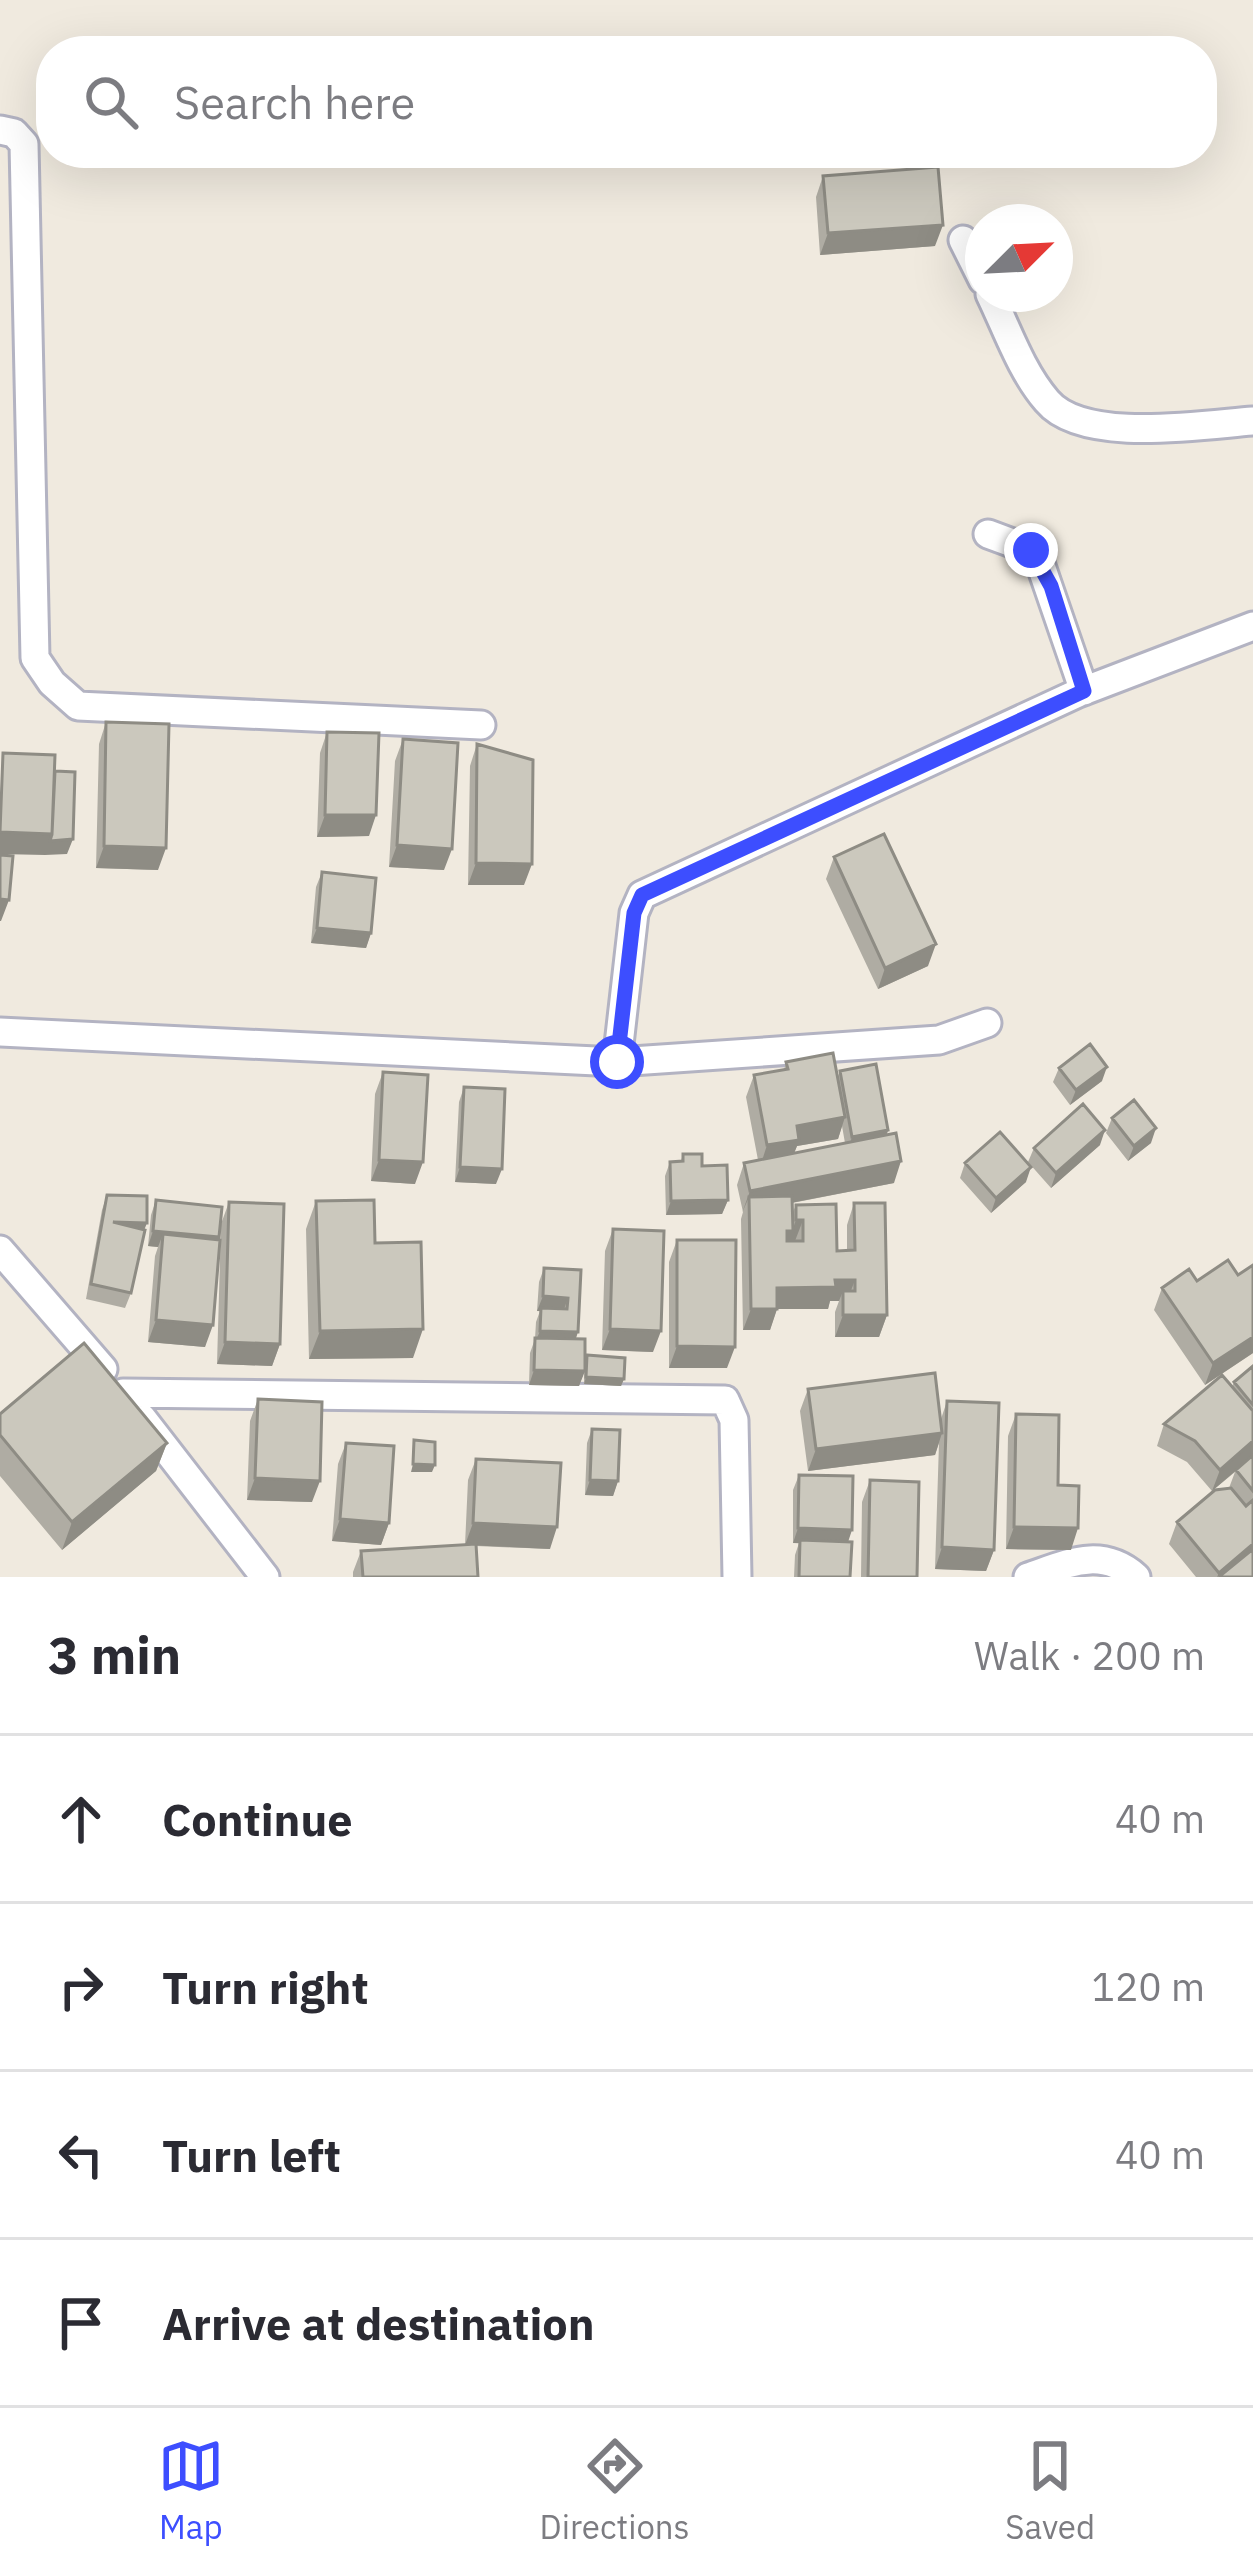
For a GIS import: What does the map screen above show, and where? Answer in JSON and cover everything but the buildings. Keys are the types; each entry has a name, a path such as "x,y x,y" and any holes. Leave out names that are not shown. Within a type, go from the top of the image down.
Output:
{"street":[{"path":"0,130 14,133 24,144 35,658 52,683 78,706 481,725"},
{"path":"963,240 965,244"},
{"path":"999,312 1028,372 1049,404 1061,413 1099,426 1253,421"},
{"path":"988,534 1031,550 1039,560 1084,691"},
{"path":"617,1062 634,913 642,895 1084,691 1253,626"},
{"path":"0,1032 617,1062 939,1040 988,1023"},
{"path":"0,1250 123,1393 265,1577"},
{"path":"123,1393 725,1400 734,1420 737,1577"},
{"path":"1028,1577 1097,1558 1114,1561 1136,1577"}],"route":[{"path":"617,1062 634,913 642,895 1084,691 1051,586 1031,550"}]}
